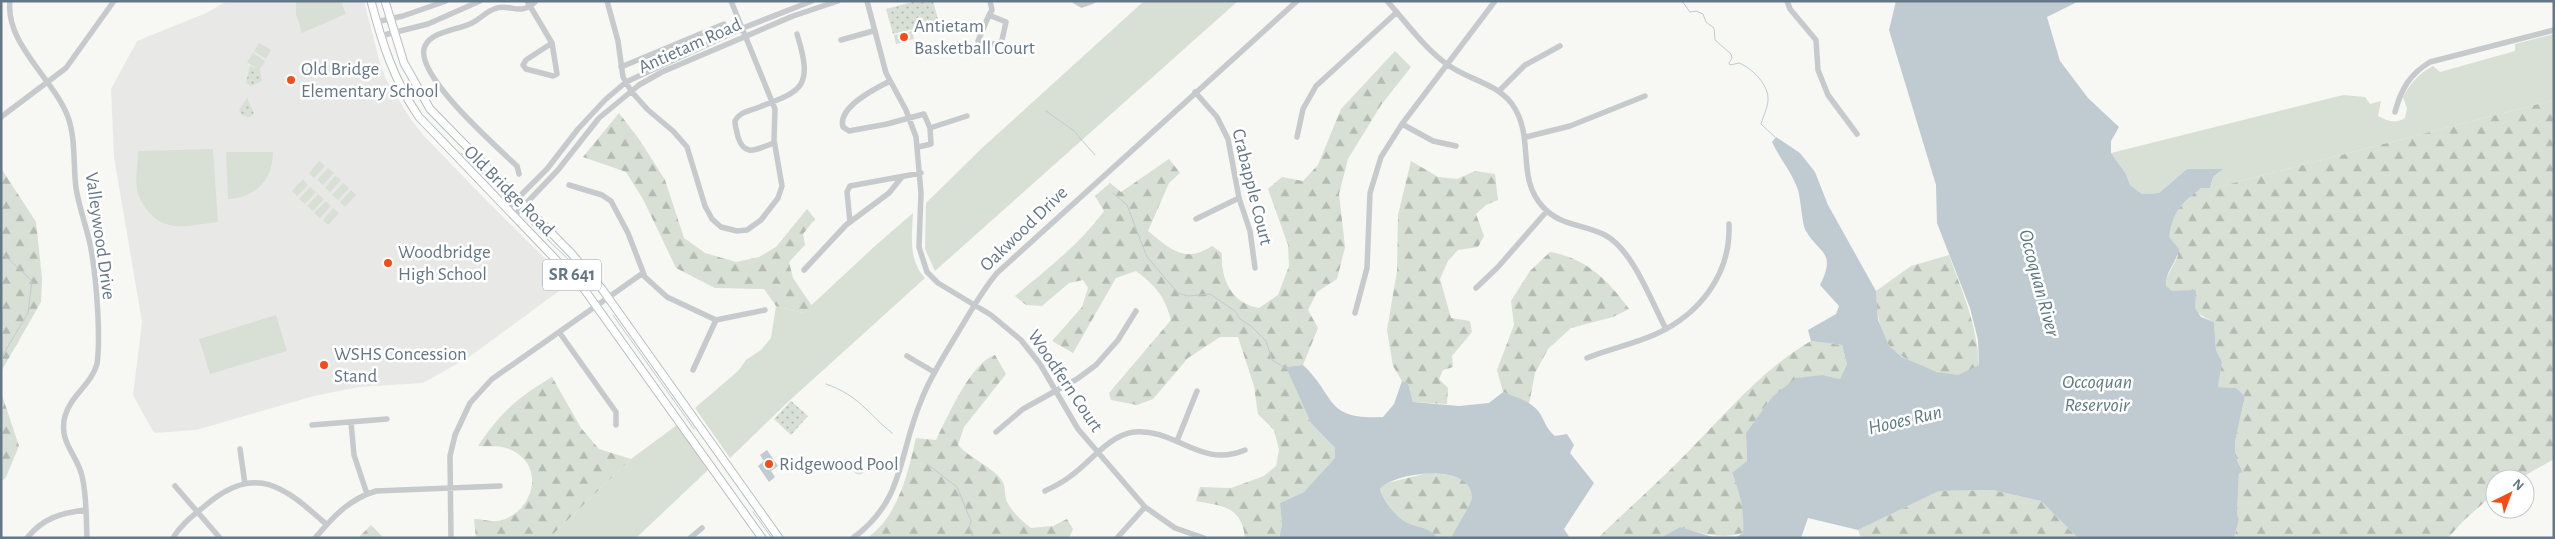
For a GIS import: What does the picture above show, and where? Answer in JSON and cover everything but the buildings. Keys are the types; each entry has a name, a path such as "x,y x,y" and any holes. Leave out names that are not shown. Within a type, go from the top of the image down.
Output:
{"main road":[{"name":"Old Bridge Road","path":"371,1 380,36 396,78 419,117 564,266 597,305 762,538"},
{"name":"Old Bridge Road","path":"385,1 394,33 412,79 430,109 590,273 779,538"}],"street":[{"name":"Valleywood Drive","path":"10,1 9,16 15,33 64,108 71,126 77,193 94,265 98,364 93,377 67,410 63,432 69,451 81,473 87,538"},
{"path":"1,118 49,84 72,61 114,1"},
{"path":"376,22 446,1"},
{"path":"380,36 428,24 480,1"},
{"path":"519,174 517,166 462,114 430,72 423,55 425,46 431,38 467,25 493,9 503,7 519,10 536,1"},
{"path":"607,1 618,41 621,67 631,91 687,147 708,212 717,224 727,230 737,231 753,227 761,220 778,198 782,186 774,143 776,113 731,1"},
{"name":"Antietam Road","path":"507,209 547,169 578,129 626,82 743,28 812,1"},
{"name":"Antietam Road","path":"514,216 558,170 599,118 631,91 662,72 793,16 838,1"},
{"name":"Woodfern Court","path":"867,1 873,32 890,81 910,118 918,147 921,174 918,241 924,265 938,283 1005,325 1021,340 1040,364 1071,418 1098,454 1145,508 1175,528 1204,538"},
{"path":"989,16 1004,20 1007,24 1002,40 998,44 981,43 978,40 989,16 992,10 990,1"},
{"path":"1074,1 1082,5 1093,1"},
{"name":"Oakwood Drive","path":"853,538 877,518 893,490 913,421 934,372 987,285 1007,262 1297,1"},
{"path":"1388,1 1447,64 1499,91 1516,111 1526,137 1529,185 1535,198 1547,211 1562,221 1603,234 1618,244 1628,256 1666,329"},
{"path":"1787,1 1795,17 1815,38 1818,70 1828,94 1857,134"},
{"path":"1355,313 1368,268 1368,205 1381,157 1402,124 1493,2"},
{"path":"529,4 552,43 557,74 553,76 526,69 524,62 552,43"},
{"path":"1297,137 1303,109 1316,86 1397,12"},
{"path":"621,67 724,24"},
{"path":"2395,112 2400,93 2406,83 2414,74 2430,62 2554,30"},
{"path":"841,40 873,32"},
{"path":"774,143 750,151 745,150 741,146 735,125 736,119 741,114 793,93 804,80 804,61 797,34"},
{"path":"1499,91 1525,65 1560,46"},
{"path":"890,81 857,100 843,118 843,127 848,131 924,114 930,128 931,144 918,147"},
{"name":"Crabapple Court","path":"1195,92 1211,108 1228,139 1239,198 1250,231 1255,268"},
{"path":"1526,137 1570,126 1645,96"},
{"path":"930,128 967,116"},
{"path":"1402,124 1432,140 1456,146"},
{"path":"850,222 847,192 850,186 921,174"},
{"path":"804,270 850,222 889,193 902,177"},
{"path":"569,185 602,195 611,201 628,233 643,273 652,285 667,297 716,320 764,310"},
{"path":"1196,219 1239,198"},
{"path":"1476,288 1498,267 1547,211"},
{"path":"1587,358 1645,339 1666,329 1694,309 1716,282 1727,255 1729,224"},
{"path":"451,538 450,487 452,445 459,424 470,403 492,379 643,273"},
{"path":"996,432 1023,409 1086,374 1105,356 1136,310"},
{"path":"693,370 716,320"},
{"path":"559,332 616,412 616,425"},
{"path":"906,356 934,372"},
{"path":"1177,441 1197,390"},
{"path":"312,426 386,419"},
{"path":"351,422 354,455 367,494"},
{"path":"1045,491 1072,476 1121,435 1134,432 1148,432 1177,441 1208,454 1224,455 1245,450"},
{"path":"240,449 245,484"},
{"path":"173,538 183,525 222,492 245,484 266,484 288,492 326,524"},
{"path":"175,486 220,538"},
{"path":"315,538 326,524 343,508 367,494 380,490 500,486"},
{"path":"1118,538 1145,508"},
{"path":"27,538 39,525 50,518 85,510"},
{"path":"690,538 702,528"}],"shaded area":[{"name":"Woodbridge High School","path":"227,1 364,1 386,79 410,118 424,136 486,200 570,283 469,357 423,383 359,387 314,396 196,430 154,433 133,395 142,322 114,157 111,89 137,41 206,13"}],"green space":[{"path":"296,1 341,1 346,14 302,33 296,14"},
{"path":"916,1 933,1 939,23 893,34 886,9"},
{"path":"1144,1 1238,1 935,271 925,249 926,203 981,149"},
{"name":"Antietam Basketball Court","path":"912,31 914,39 896,44 894,35"},
{"path":"2554,34 2554,100 2214,188 2210,188 2213,177 2222,169 2187,169 2159,193 2142,194 2130,185 2126,174 2111,153 2343,95 2365,97 2370,104 2381,101 2378,116 2398,121 2405,118 2407,108 2403,97 2406,92 2419,76 2433,66 2440,72 2515,51 2515,44"},
{"path":"259,43 271,50 266,59 254,51"},
{"path":"1395,51 1411,67 1381,105 1348,159 1339,194 1345,247 1337,279 1317,292 1308,310 1318,328 1303,365 1287,367 1311,423 1335,448 1335,459 1304,492 1280,503 1282,525 1279,538 1245,538 1240,519 1229,509 1196,501 1200,487 1231,488 1264,476 1276,466 1279,450 1274,430 1258,414 1254,386 1238,337 1220,337 1188,358 1153,399 1137,405 1111,400 1109,393 1171,320 1163,298 1149,282 1136,271 1116,278 1073,353 1052,341 1082,307 1088,288 1083,280 1069,283 1042,306 1026,305 1015,296 1062,256 1095,223 1104,211 1095,196 1110,183 1121,192 1169,159 1180,173 1169,183 1148,231 1171,248 1186,254 1194,254 1212,246 1222,253 1223,272 1235,296 1250,306 1259,308 1278,295 1289,266 1288,245 1268,189 1282,177 1303,181 1318,165 1341,109"},
{"path":"253,53 265,61 259,70 247,62"},
{"path":"250,66 260,70 262,81 251,86 246,83"},
{"path":"247,98 254,114 249,117 242,115 239,110"},
{"path":"2554,100 2554,459 2535,470 2485,469 2485,502 2464,520 2448,538 2234,538 2239,519 2237,514 2239,472 2243,471 2235,456 2235,442 2245,396 2236,388 2218,387 2222,362 2216,350 2214,322 2195,311 2183,301 2166,286 2165,281 2178,256 2169,238 2169,224 2178,210 2201,187 2214,188"},
{"path":"619,113 639,139 665,180 684,238 705,253 736,262 759,257 776,247 807,209 815,219 803,234 805,245 789,262 793,278 812,306 803,313 776,306 764,289 715,288 676,268 643,199 626,172 583,157"},
{"path":"213,149 218,222 179,226 170,225 154,218 144,206 138,192 136,180 138,151"},
{"path":"226,152 273,152 270,171 261,186 246,195 228,199"},
{"path":"319,161 325,166 314,178 309,173"},
{"path":"1411,161 1438,177 1457,179 1475,171 1495,174 1498,200 1486,205 1476,214 1484,236 1478,247 1458,250 1448,261 1440,279 1451,318 1470,321 1472,332 1452,356 1453,367 1443,370 1439,379 1448,388 1447,404 1413,402 1408,383 1402,381 1393,366 1387,330 1397,271 1398,215"},
{"path":"1,168 36,222 42,278 41,302 2,370 1,392"},
{"path":"328,168 334,173 323,185 317,180"},
{"path":"335,176 341,180 330,192 325,188"},
{"path":"303,179 308,185 297,196 292,191"},
{"path":"343,183 349,188 338,200 332,195"},
{"path":"310,187 316,192 305,204 299,199"},
{"path":"351,190 356,195 345,207 340,202"},
{"path":"318,194 324,199 313,211 307,206"},
{"path":"326,201 331,206 320,218 314,213"},
{"path":"333,208 339,213 328,225 323,220"},
{"path":"913,213 913,256 925,278 789,401 730,458 695,408 738,371 746,360 761,350 771,338 776,306 803,313"},
{"path":"1550,252 1575,259 1595,272 1613,289 1629,309 1613,317 1571,328 1548,349 1535,373 1529,404 1503,392 1497,370 1514,325 1511,301 1530,271"},
{"path":"1949,255 1964,296 1978,351 1979,366 1958,375 1941,373 1920,366 1893,349 1882,332 1877,305 1876,291 1911,266"},
{"path":"276,315 287,351 210,374 199,339"},
{"path":"1811,341 1842,345 1847,364 1840,379 1823,375 1772,397 1746,433 1747,461 1732,474 1743,499 1743,533 1728,536 1712,535 1680,527 1660,538 1598,538 1760,379 1776,365"},
{"path":"995,355 1006,374 964,427 958,445 1001,479 1009,506 1031,528 1053,526 1067,519 1073,529 1069,538 867,538 878,529 894,506 905,479 916,438 936,440 953,405 969,379 977,368"},
{"path":"552,377 581,428 599,449 631,459 549,538 476,538 474,519 497,521 509,517 519,510 527,500 531,489 532,477 529,466 521,456 509,449 478,446 494,424 519,399"},
{"path":"1,392 19,446 6,477 1,482"},
{"path":"791,401 808,416 791,435 774,419"},
{"path":"677,425 708,470 636,538 549,538 631,459"},
{"path":"859,463 865,469 859,475 853,469"},
{"path":"1428,473 1450,475 1470,485 1472,492 1471,504 1451,538 1438,538 1428,531 1405,522 1391,509 1380,489 1383,484"},
{"path":"1993,490 2041,501 2078,538 1861,538 1858,530 1939,491"},
{"path":"371,525 384,538 358,538"}],"water":[{"name":"Occoquan Reservoir","path":"1896,1 2079,1 2047,17 2060,61 2088,98 2119,127 2111,141 2111,153 2126,174 2130,185 2142,194 2159,193 2187,169 2223,169 2213,177 2210,188 2201,188 2183,204 2176,214 2169,237 2179,249 2167,277 2166,286 2172,291 2196,290 2195,308 2201,317 2214,322 2216,350 2222,362 2218,387 2236,388 2245,396 2235,442 2235,456 2243,472 2239,473 2237,514 2239,519 2234,538 2078,538 2041,501 1993,490 1939,491 1858,530 1808,518 1801,538 1735,538 1743,533 1743,516 1740,496 1732,473 1747,461 1746,433 1772,397 1796,378 1823,375 1840,379 1847,364 1842,345 1811,341 1808,330 1836,314 1839,306 1820,285 1825,274 1826,259 1806,231 1798,190 1793,177 1772,142 1776,137 1800,153 1815,172 1828,205 1876,291 1878,320 1889,346 1902,357 1937,372 1958,375 1979,365 1978,340 1970,308 1937,223 1936,185 1889,30"},
{"path":"1303,365 1334,404 1350,415 1383,417 1394,404 1402,381 1408,383 1413,402 1459,406 1489,403 1503,392 1532,405 1555,436 1567,434 1574,445 1570,453 1594,483 1564,529 1570,538 1451,538 1471,501 1472,497 1468,485 1458,478 1445,474 1429,473 1398,479 1380,489 1387,504 1400,518 1405,522 1428,530 1438,538 1279,538 1282,525 1280,503 1304,492 1335,458 1335,448 1311,423 1286,367"},
{"name":"Ridgewood Pool","path":"767,450 778,466 771,471 775,477 769,482 758,466 764,461 760,455"},
{"path":"1680,527 1716,538 1660,538"}],"waterway":[{"path":"1682,1 1690,12 1696,11 1703,14 1706,22 1714,28 1715,40 1731,54 1730,65 1739,63 1744,65 1763,83 1768,94 1768,100 1761,124 1775,137"},
{"path":"1046,111 1073,130 1095,155"},
{"path":"461,153 504,193"},
{"path":"1113,193 1127,205 1147,257 1178,293 1188,296 1210,294 1235,311 1240,319 1251,326 1266,341 1272,360 1287,369"},
{"path":"525,218 567,258 595,289"},
{"path":"1,252 32,281 28,313 1,358"},
{"path":"613,315 694,429"},
{"path":"826,384 847,394 892,433"},
{"path":"927,464 957,487 971,521 969,529 974,538"},
{"path":"753,512 772,538"}],"place":[{"name":"Antietam Basketball Court","path":"904,37"},
{"name":"Old Bridge Elementary School","path":"291,80"},
{"name":"Woodbridge High School","path":"388,263"},
{"name":"WSHS Concession Stand","path":"324,365"},
{"name":"Ridgewood Pool","path":"769,464"}],"water label":[{"name":"Occoquan River","path":"2039,283"},
{"name":"Hooes Run","path":"1905,420"}]}
